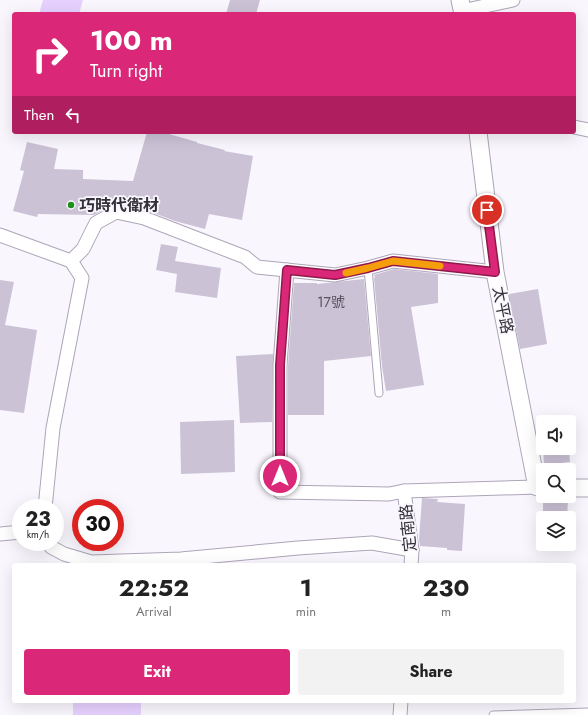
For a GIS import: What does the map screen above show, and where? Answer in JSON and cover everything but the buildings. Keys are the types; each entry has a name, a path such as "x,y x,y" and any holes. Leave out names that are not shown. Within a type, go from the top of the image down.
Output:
{"street":[{"path":"462,8 513,0"},
{"path":"576,127 588,130"},
{"name":"太平路","path":"478,134 495,272 536,468"},
{"path":"71,261 83,249 96,223 116,212 144,218 245,257 257,267 335,275 393,261 495,272"},
{"path":"0,235 71,261 82,278 53,428 46,499"},
{"path":"287,270 280,365 280,492 388,494 404,491 536,487"},
{"path":"576,488 588,488"},
{"name":"定南路","path":"404,491 412,550 411,563"},
{"path":"0,534 12,533"},
{"path":"58,551 91,562 181,559 372,543 412,550"},
{"path":"400,715 401,703"}],"lane":[{"path":"368,268 379,393"},
{"path":"493,715 588,712"}],"shaded area":[{"path":"43,0 83,0 80,12 40,12"},
{"path":"73,703 141,703 141,715 73,715"}],"slow traffic":[{"path":"346,273 393,261 440,266"}],"place":[{"name":"巧時代衛材","path":"71,205"}],"route":[{"path":"280,476 280,365 287,270 335,275 393,261 495,272 487,210"}]}
